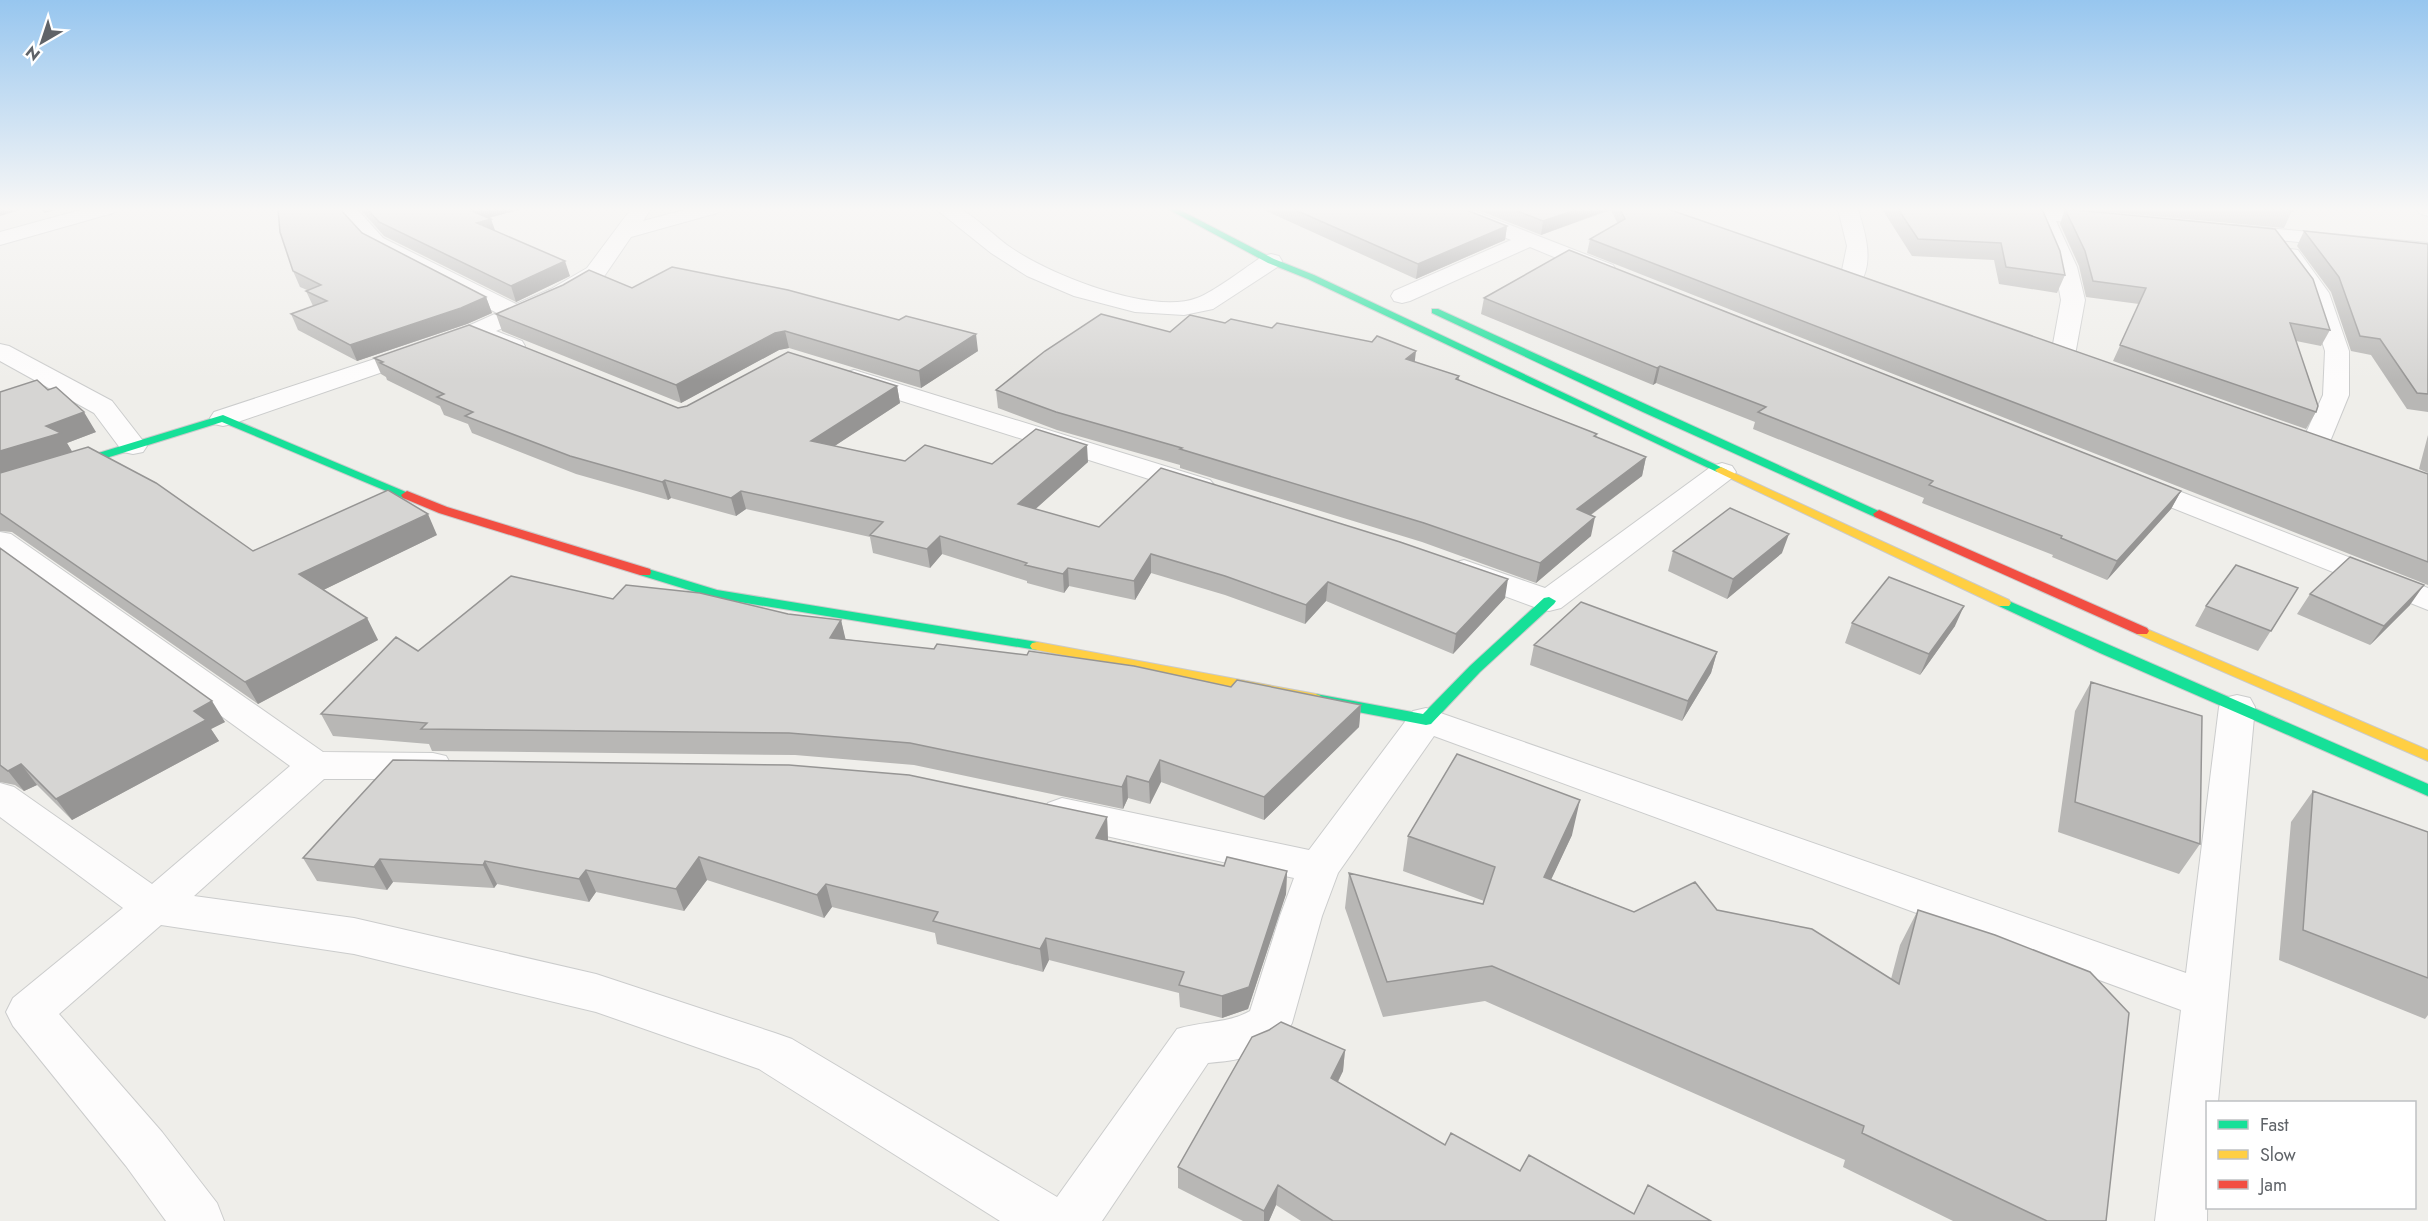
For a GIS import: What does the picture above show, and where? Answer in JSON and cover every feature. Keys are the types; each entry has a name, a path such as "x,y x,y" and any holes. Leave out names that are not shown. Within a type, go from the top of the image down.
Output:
{"street":[{"path":"423,266 517,314"},
{"path":"0,487 223,418 457,338 517,314 595,273 601,266"},
{"path":"1024,266 1082,290 1155,309 1184,309 1205,304 1263,266"},
{"path":"1283,266 2105,650 2428,790"},
{"path":"1397,293 1464,266"},
{"path":"1594,266 1627,279"},
{"path":"1851,280 1854,266"},
{"path":"2062,355 2071,322 2073,300 2066,266"},
{"path":"2298,266 2318,293 2337,351 2337,395 2315,444"},
{"path":"1397,293 1647,410 2242,676 2428,756"},
{"path":"457,338 541,358"},
{"path":"0,351 103,407 133,446"},
{"path":"834,371 1229,495"},
{"path":"1619,423 1647,410"},
{"path":"223,418 443,510 715,594 1034,645 1433,713 2208,968"},
{"path":"1071,1221 1194,1044 1243,1039 1269,1023 1301,916 1319,868 1433,713 1475,669 1548,601 1722,472"},
{"path":"2111,473 2428,600"},
{"path":"0,541 315,765 464,766"},
{"path":"1442,562 1548,601"},
{"path":"2181,1221 2237,707"},
{"path":"198,1221 144,1149 30,1012 153,908 315,765"},
{"path":"0,797 153,908 377,941 596,993 775,1054 1048,1221"},
{"path":"1030,806 1319,868"}],"building":[{"path":"291,266 426,266 486,297 461,308 350,345 291,314 327,301 306,291 321,285 293,271"},
{"path":"470,266 554,266 511,286"},
{"path":"1541,266 1610,266 2181,491 2117,561 2061,538 2062,536 1929,485 1933,481 1758,412 1766,407 1660,366 1657,368 1484,298"},
{"path":"1660,266 1831,266 2428,474 2428,562"},
{"path":"2063,266 2065,275 2006,267"},
{"path":"2089,266 2303,266 2313,279 2330,330 2290,323 2318,406 2316,412 2120,345 2146,288 2093,281"},
{"path":"2331,266 2428,266 2428,394 2417,393 2380,339 2360,336 2339,277"},
{"path":"672,267 788,290 899,320 906,316 976,334 919,371 785,331 775,333 676,385 496,314 563,285 589,270 632,288"},
{"path":"1101,314 1170,332 1190,315 1225,323 1231,319 1272,328 1277,323 1372,342 1377,336 1416,351 1406,359 1459,376 1456,379 1597,434 1594,436 1646,457 1577,509 1595,517 1540,563 1424,523 1180,449 1182,448 1056,412 996,390 1045,351"},
{"path":"469,325 678,408 687,406 788,352 897,386 811,441 905,461 925,445 992,464 1036,429 1087,445 1018,504 1099,527 1161,468 1400,542 1508,579 1456,634 1328,582 1306,605 1225,576 1151,554 1134,581 1068,568 1063,574 1025,565 1027,563 940,536 927,549 870,535 883,522 741,491 731,498 665,480 662,482 570,456 465,416 473,412 437,397 444,394 374,358"},
{"path":"37,380 48,390 56,387 84,412 46,426 61,433 0,451 0,392"},
{"path":"88,447 156,483 253,551 388,490 428,514 299,574 367,618 245,682 0,513 0,473"},
{"path":"1730,508 1789,534 1733,579 1673,551"},
{"path":"0,548 212,701 194,711 206,720 56,799 21,764 8,771 0,765"},
{"path":"2350,557 2424,585 2384,626 2310,594"},
{"path":"2236,565 2298,588 2271,631 2206,606"},
{"path":"511,576 613,599 626,585 700,593 788,614 841,620 830,638 934,649 937,644 1027,655 1029,651 1134,666 1231,687 1237,680 1361,705 1264,797 1160,760 1149,782 1127,776 1122,787 910,743 789,733 421,729 427,723 321,714 396,637 418,651"},
{"path":"1889,577 1964,606 1929,654 1852,623"},
{"path":"1581,602 1717,652 1688,701 1534,645"},
{"path":"2091,682 2202,716 2200,844 2075,802"},
{"path":"1457,754 1580,800 1544,877 1634,912 1695,882 1717,910 1812,929 1899,984 1918,910 1995,935 2090,972 2129,1013 2106,1221 2047,1221 1862,1133 1864,1126 1492,966 1387,982 1349,873 1483,904 1495,867 1408,836"},
{"path":"393,760 789,765 909,775 1107,817 1096,838 1224,866 1227,857 1287,871 1249,987 1222,996 1179,985 1184,972 1046,938 1040,949 933,921 938,912 826,884 817,895 699,857 676,889 586,870 579,879 485,861 483,865 380,859 374,867 303,858"},
{"path":"2313,791 2428,832 2428,978 2303,930"},
{"path":"1281,1022 1345,1050 1331,1078 1445,1145 1451,1133 1520,1171 1529,1155 1634,1214 1648,1185 1711,1221 1333,1221 1278,1185 1264,1211 1178,1167 1252,1037"}],"traffic: fast":[{"path":"1283,266 1721,470"},
{"path":"1435,311 1647,410 1879,514"},
{"path":"0,487 223,418 407,495"},
{"path":"645,572 715,594 1037,646"},
{"path":"1316,699 1426,720 1475,669 1549,601"},
{"path":"2004,603 2105,650 2428,790"}],"traffic: slow":[{"path":"1721,470 2004,603"},
{"path":"2142,631 2428,756"},
{"path":"1037,646 1316,699"}],"traffic: jam":[{"path":"407,495 443,510 645,572"},
{"path":"1879,514 2142,631"}]}
